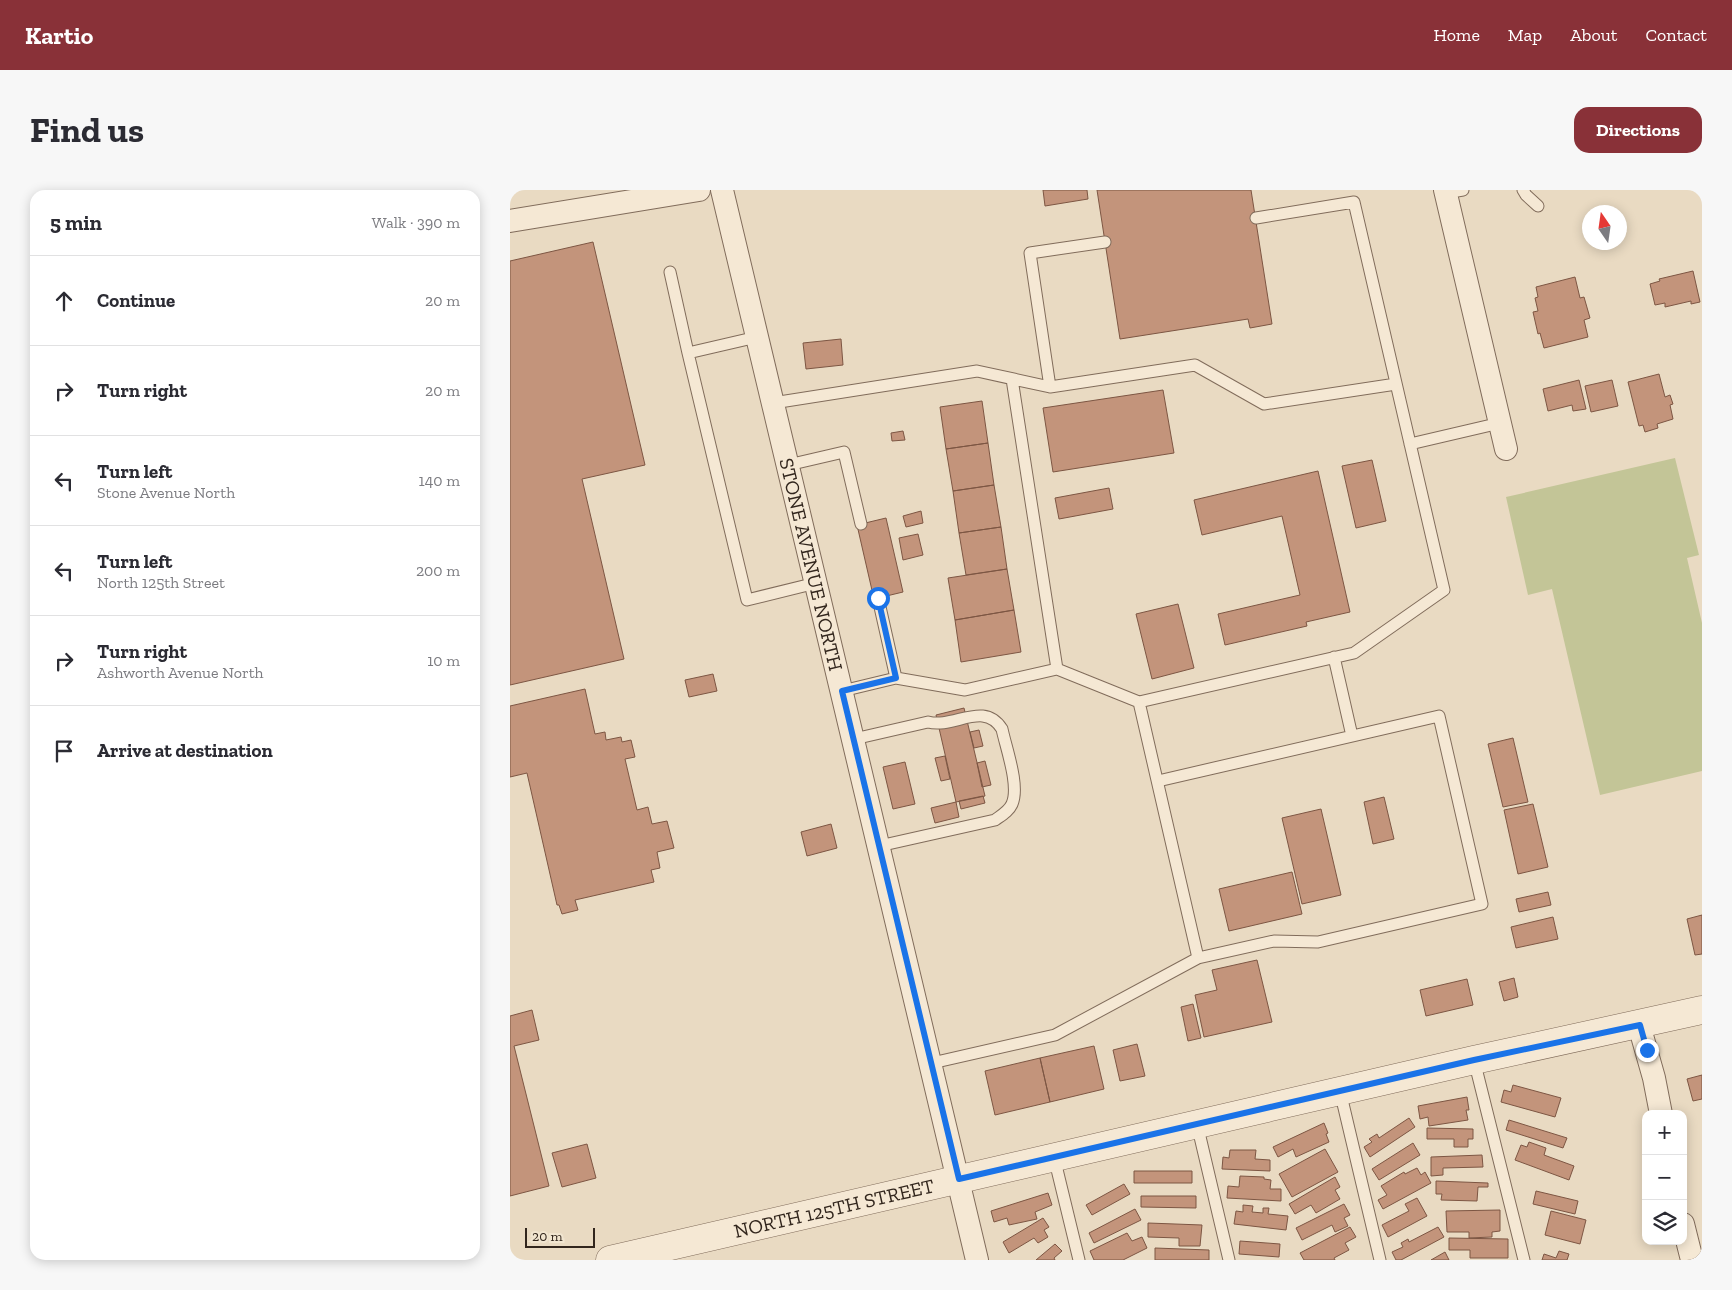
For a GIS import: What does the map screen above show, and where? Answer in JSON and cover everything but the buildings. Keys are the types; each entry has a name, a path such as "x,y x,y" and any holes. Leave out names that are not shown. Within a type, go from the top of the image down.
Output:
{"street":[{"path":"510,217 657,193 699,190"},
{"name":"STONE AVENUE NORTH","path":"722,190 932,1063 977,1260"},
{"path":"1451,191 1506,449"},
{"name":"NORTH 125TH STREET","path":"610,1260 1474,1060 1702,1010"},
{"path":"1640,1025 1660,1110"},
{"path":"1687,1240 1692,1260"}],"lane":[{"path":"1523,190 1538,206"},
{"path":"842,691 896,678 965,690 1057,669 1139,702 1354,652 1444,590 1354,202 1256,218"},
{"path":"1050,387 1030,253 1105,242"},
{"path":"670,272 747,600 816,582"},
{"path":"688,353 757,337"},
{"path":"773,403 977,371 1050,387 1195,364 1264,404 1396,384"},
{"path":"1012,379 1057,669"},
{"path":"1410,444 1500,423"},
{"path":"788,465 844,452 861,524"},
{"path":"878,598 896,678"},
{"path":"1334,657 1352,736"},
{"path":"1139,702 1198,958"},
{"path":"854,739 928,722 938,724 977,715 988,716 997,721 1002,729 1016,789 1012,804 1006,813 995,820 879,846"},
{"path":"932,1063 1055,1034 1198,958 1274,941 1318,942 1482,904 1439,716 1158,781"},
{"path":"1474,1060 1524,1260"},
{"path":"1340,1091 1380,1260"},
{"path":"1197,1124 1229,1260"},
{"path":"1054,1157 1079,1260"}],"green space":[{"path":"1675,458 1699,555 1687,558 1702,623 1702,771 1600,795 1552,589 1528,595 1506,497"}],"route":[{"path":"878,598 896,678 842,691 959,1179 1474,1060 1640,1025 1647,1050"}]}
